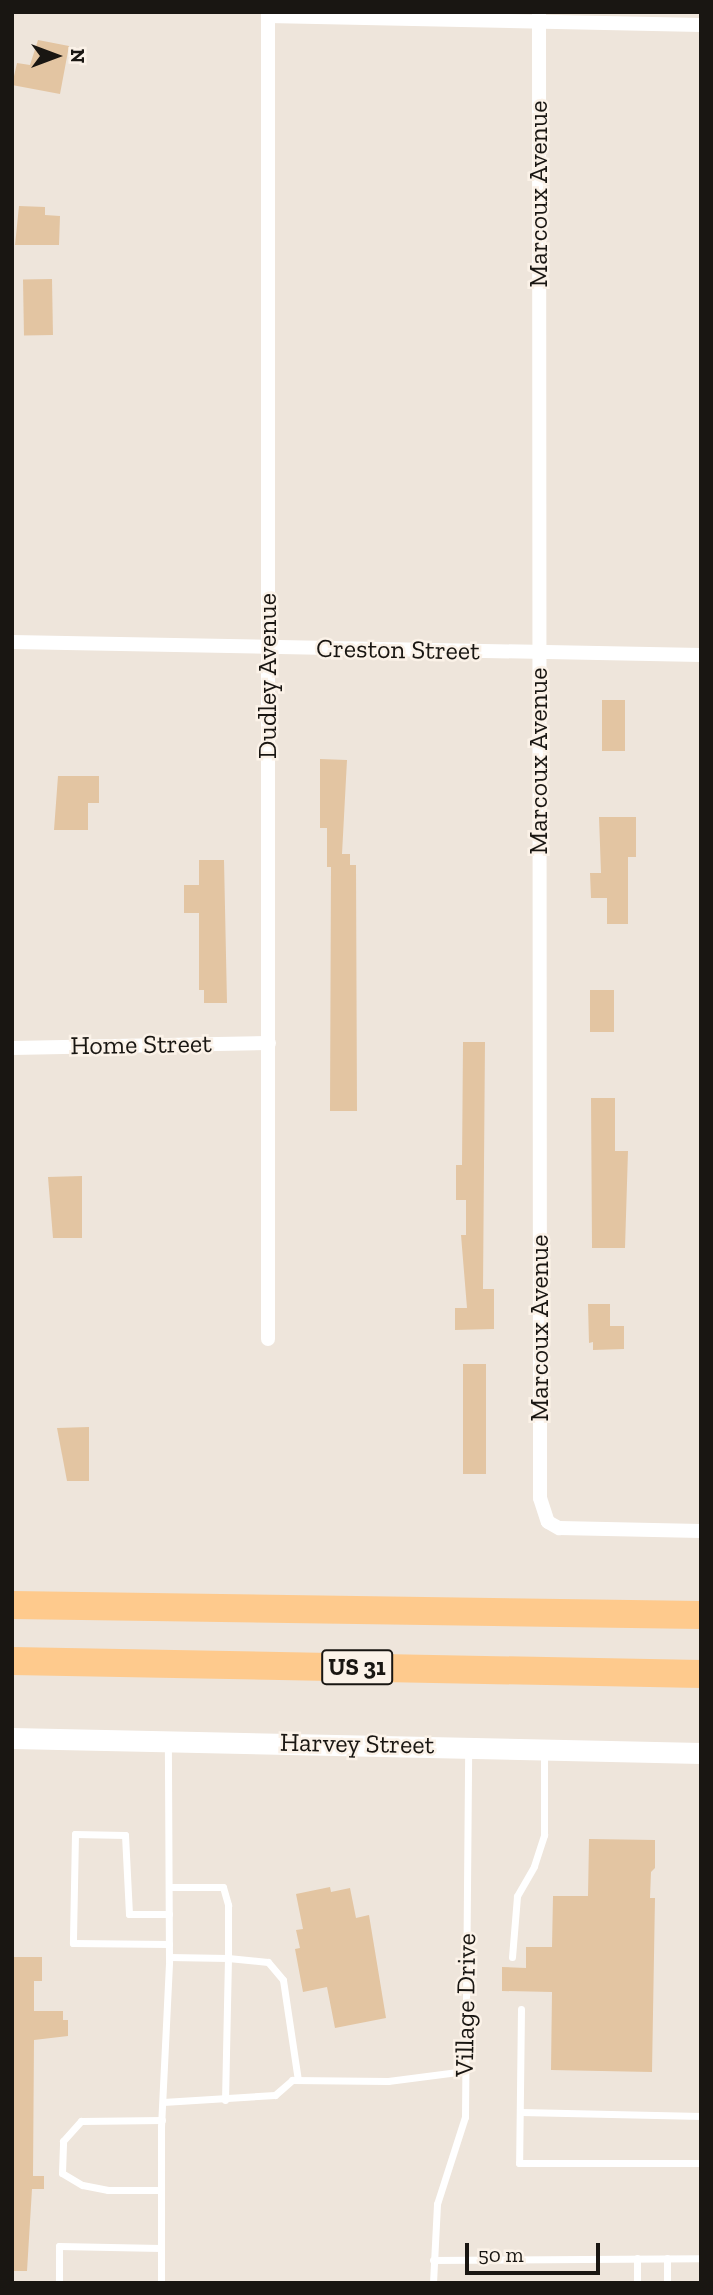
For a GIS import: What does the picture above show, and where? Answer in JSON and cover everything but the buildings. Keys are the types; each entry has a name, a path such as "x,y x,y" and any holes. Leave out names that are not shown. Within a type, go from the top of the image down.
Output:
{"highway":[{"name":"US 31","path":"12,1605 701,1615"},
{"name":"US 31","path":"12,1661 701,1674"}],"street":[{"path":"268,14 539,17 701,25"},
{"name":"Dudley Avenue","path":"268,14 268,1339"},
{"name":"Marcoux Avenue","path":"539,17 543,1510 548,1522 559,1528 701,1531"},
{"name":"Creston Street","path":"12,642 701,655"},
{"name":"Home Street","path":"12,1048 269,1043"},
{"name":"Harvey Street","path":"12,1738 701,1753"}],"lane":[{"path":"161,2283 162,2120 169,1957 168,1741"},
{"name":"Village Drive","path":"433,2283 437,2204 465,2117 468,1746"},
{"path":"512,1957 517,1896 534,1866 544,1835 544,1748"},
{"path":"169,1914 129,1914 125,1835 75,1834 73,1943 169,1944"},
{"path":"169,1887 223,1887 228,1905 225,2100"},
{"path":"169,1957 268,1962 283,1980 298,2080"},
{"path":"520,2008 519,2163 701,2163"},
{"path":"163,2102 275,2095 298,2080 388,2081 465,2071"},
{"path":"520,2112 701,2116"},
{"path":"161,2190 108,2190 82,2185 62,2173 63,2141 81,2121 162,2120"},
{"path":"59,2283 59,2246 161,2248"},
{"path":"637,2258 637,2283"},
{"path":"667,2258 667,2283"},
{"path":"433,2260 701,2258"}]}
